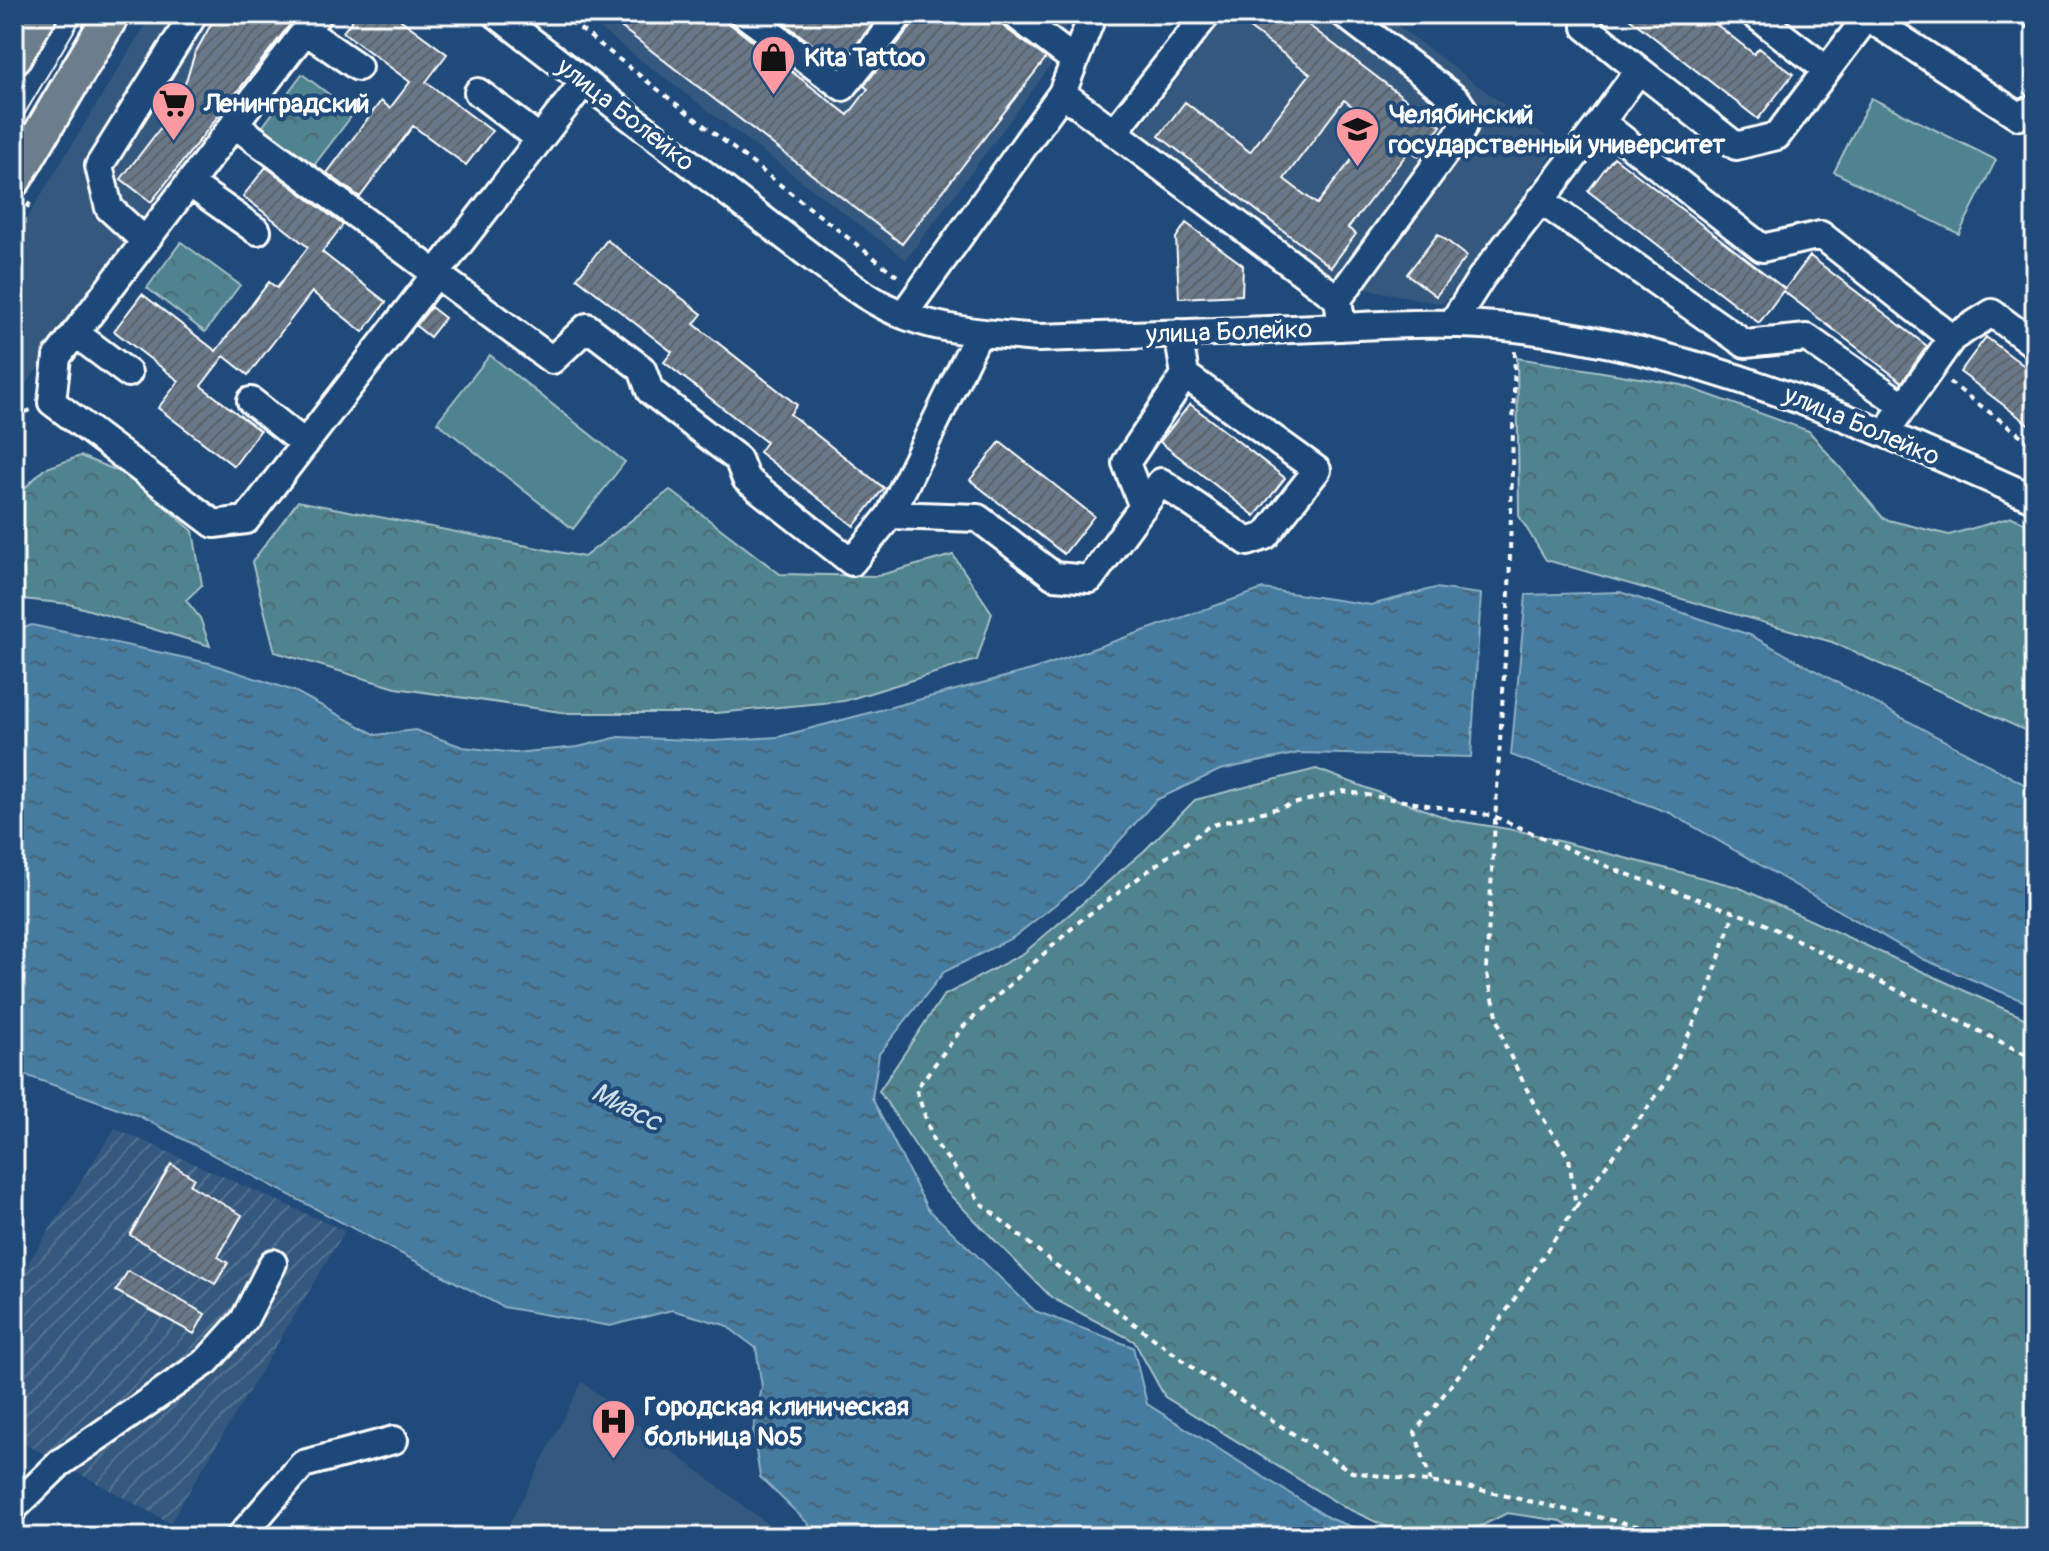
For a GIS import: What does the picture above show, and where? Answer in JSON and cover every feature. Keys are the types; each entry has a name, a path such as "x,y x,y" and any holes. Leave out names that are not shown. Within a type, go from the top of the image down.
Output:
{"main road":[{"path":"14,57 39,14"},
{"path":"14,179 112,14"}],"street":[{"path":"145,241 109,208 99,166 194,14"},
{"name":"улица Болейко","path":"496,14 843,279 903,315 979,333 1039,338 1452,324 1515,328 1650,351 1806,399 2035,499"},
{"path":"744,14 843,87 900,14"},
{"path":"1014,14 1074,60"},
{"path":"903,315 1062,93 1093,14"},
{"path":"1114,132 1207,14"},
{"path":"1342,327 1338,299 1463,128 1467,115 1457,100 1344,14"},
{"path":"1586,14 1586,27 1736,146 1777,136 1865,16 2019,116 2034,105"},
{"path":"1754,14 1827,70"},
{"path":"358,67 312,22 57,357 52,402 214,524 246,520 584,82"},
{"path":"1452,324 1481,278 1639,70"},
{"path":"478,92 540,139"},
{"path":"1062,93 1338,299"},
{"path":"1601,122 1762,248 1821,235 1952,338"},
{"path":"234,124 552,360 587,327 642,369 650,391 738,459 746,479 852,562 890,515 979,333"},
{"path":"189,183 257,231"},
{"path":"1540,200 1745,344 1807,338 1904,406"},
{"path":"1884,433 1952,338 1992,313 2035,345"},
{"path":"75,333 128,373"},
{"path":"1143,507 1126,463 1185,375 1178,333"},
{"path":"890,515 978,518 1054,576 1090,579 1161,482 1248,542 1265,536 1317,470 1185,375"},
{"path":"251,401 305,444"},
{"path":"14,1508 60,1463 207,1361 244,1320 273,1263"},
{"path":"240,1537 303,1464 394,1440"}],"path":[{"path":"561,14 919,293"},
{"path":"1515,328 1509,593 1486,970 1504,1043 1535,1106 1569,1158 1576,1207"},
{"path":"1931,369 2035,446"},
{"path":"1685,1537 1472,1488 1352,1472 1204,1376 1053,1263 983,1205 933,1140 916,1089 963,1027 1057,942 1209,826 1343,791 1494,816 1613,869 1759,921 2035,1059"},
{"path":"1431,1482 1415,1432 1497,1325 1576,1207 1667,1081 1707,995 1734,912"}],"shaded area":[{"path":"152,14 307,14 14,400 14,239"},
{"path":"580,14 1075,14 1054,41 1052,64 906,260"},
{"name":"Челябинский государственный университет","path":"1196,14 1382,14 1559,146 1443,304 1320,280 1134,135 1215,31"},
{"path":"115,1128 345,1231 170,1523 14,1438 14,1285"},
{"name":"Городская клиническая больница №5","path":"582,1382 784,1537 503,1537"}],"green space":[{"path":"302,74 354,113 308,173 257,134"},
{"path":"1871,98 1996,160 1959,234 1834,172"},
{"path":"181,242 240,285 205,332 147,288"},
{"path":"490,355 625,462 573,529 437,422"},
{"path":"1517,358 1682,385 1809,431 1884,519 1949,535 2012,517 2035,527 2035,735 1832,642 1546,560 1519,516"},
{"path":"80,456 128,475 193,531 202,585 186,600 200,618 210,646 69,604 14,598 14,499 44,469"},
{"path":"670,490 780,574 877,576 953,555 992,613 977,660 844,701 716,713 568,713 396,688 275,652 252,562 298,501 584,557"},
{"path":"1316,769 1452,820 1520,831 1738,887 2035,1023 2035,1537 1587,1537 1561,1521 1507,1513 1459,1537 1396,1531 1344,1507 1165,1397 1134,1341 1052,1298 945,1190 879,1091 943,996 1024,953 1144,851 1195,800"}],"water":[{"name":"Миасс","path":"1435,588 1481,594 1471,757 1299,753 1220,770 1156,800 1081,884 1014,937 944,972 879,1054 872,1098 927,1208 1035,1311 1133,1347 1147,1404 1329,1518 1378,1537 822,1537 760,1477 753,1431 762,1387 756,1348 725,1325 672,1310 610,1326 503,1307 137,1115 14,1071 14,631 32,625 209,663 294,691 376,735 415,730 463,747 514,753 578,747 619,737 713,741 778,737 1035,669 1263,589 1371,605"},
{"path":"1620,592 1750,635 2035,790 2035,1006 1923,959 1670,813 1511,755 1526,595"}],"building":[{"name":"Ленинградский","path":"217,14 298,14 151,202 121,179 178,105 195,53"},
{"path":"357,14 393,14 447,54 426,82 492,131 466,165 413,126 360,197 327,173 381,101 390,108 410,82 343,32"},
{"path":"604,14 717,14 848,115 868,89 864,86 913,24 916,14 996,14 1004,27 1046,58 902,244"},
{"path":"772,14 880,14 840,65"},
{"path":"1231,14 1294,14 1441,126 1418,156 1410,150 1348,228 1356,234 1331,267 1159,136 1185,102 1250,152 1310,74","holes":["1344,100 1378,126 1317,204 1284,179"]},
{"path":"1624,14 1703,14 1754,54 1759,48 1793,74 1758,119"},
{"path":"1614,157 1785,289 1810,256 1927,346 1902,382 1783,291 1759,323 1588,191"},
{"path":"266,167 343,225 322,252 386,302 363,332 312,292 248,375 224,356 201,386 260,431 234,466 158,408 179,381 114,331 142,294 216,351 269,282 277,288 308,247 243,196"},
{"path":"1186,223 1243,265 1242,295 1179,298 1176,238"},
{"path":"1438,234 1467,256 1436,296 1407,274"},
{"path":"607,240 702,314 694,324 797,405 790,414 884,488 854,526 759,452 766,442 664,362 672,352 577,278"},
{"path":"431,307 445,318 430,337 416,326"},
{"path":"1986,337 2035,374 2035,429 1960,372"},
{"path":"1190,404 1285,478 1255,516 1160,442"},
{"path":"1000,442 1094,516 1064,554 970,480"},
{"path":"171,1164 194,1178 190,1185 242,1215 218,1257 228,1263 215,1284 130,1235"},
{"path":"128,1271 205,1314 194,1334 116,1291"}],"tram line":[{"path":"14,132 84,14"}],"place":[{"name":"Kita Tattoo","path":"773,96"},
{"name":"Ленинградский","path":"173,142"},
{"name":"Челябинский государственный университет","path":"1358,168"},
{"name":"Городская клиническая больница №5","path":"613,1460"}]}
